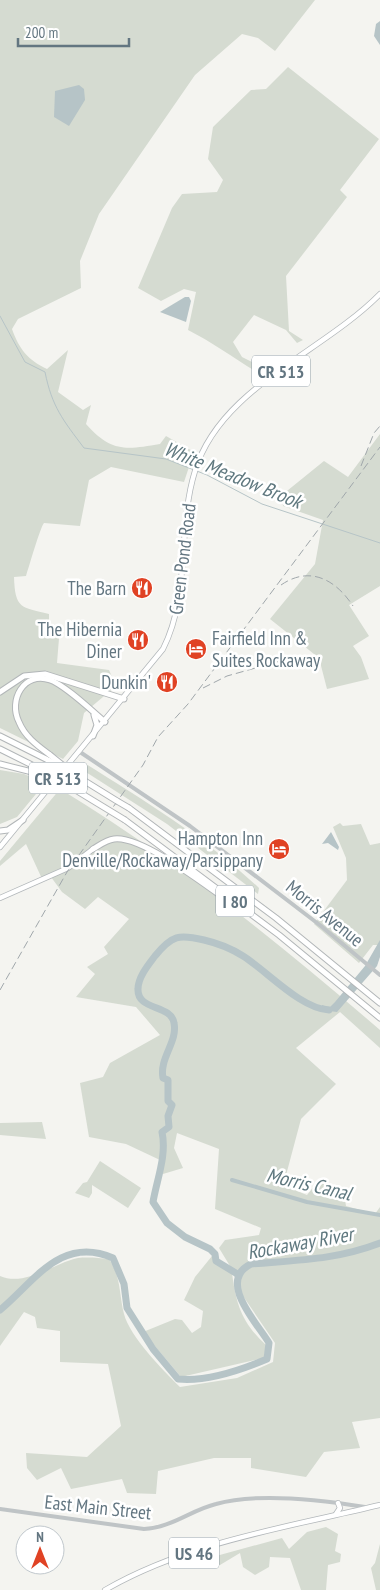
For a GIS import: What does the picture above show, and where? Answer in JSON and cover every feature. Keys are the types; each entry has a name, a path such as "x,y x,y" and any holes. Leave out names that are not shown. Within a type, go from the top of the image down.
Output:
{"highway":[{"path":"0,692 24,676 45,674 124,698"},
{"path":"49,758 32,741 19,723 15,704 20,689 36,679 50,680 61,686 105,722"},
{"path":"89,709 97,722 93,736"},
{"path":"0,736 49,758"},
{"path":"0,749 43,773"},
{"name":"I 80","path":"49,758 129,808 276,918 380,1003"},
{"path":"0,764 43,773"},
{"name":"I 80","path":"43,773 81,792 125,820 279,935 380,1018"},
{"path":"0,831 8,830 22,820"},
{"path":"93,849 105,842 120,839 148,848 279,935"}],"main road":[{"name":"Green Pond Road","path":"0,848 158,657 172,629 178,600 194,475 210,435 230,410 362,312 380,294"},
{"path":"0,898 68,868 93,849"},
{"path":"335,1515 340,1508 338,1502"},
{"name":"US 46","path":"105,1590 138,1573 176,1558 258,1533 380,1505"}],"street":[{"name":"Morris Avenue","path":"80,752 190,826 380,975"},
{"name":"East Main Street","path":"0,1509 144,1528 165,1526 210,1506 234,1499 296,1499 338,1502 368,1508"}],"shaded area":[{"path":"0,0 315,0 275,51 258,38 242,34 195,75 99,214 80,261 81,288 18,319 12,329 29,358 47,369 68,350 58,392 83,410 91,405 86,424 103,440 119,447 128,448 160,444 166,436 194,452 184,482 111,467 89,480 80,526 44,523 26,576 14,577 16,595 21,605 49,614 49,625 60,626 57,663 109,670 116,686 84,713 78,741 63,759 0,728"},
{"path":"380,21 380,45 374,36 376,24"},
{"path":"288,67 379,139 340,190 347,197 286,276 289,331 303,340 297,343 286,330 254,315 233,342 242,357 268,370 262,375 188,330 196,292 184,289 161,301 138,288 172,208 182,194 217,192 223,180 208,159 213,127 251,90 266,89"},
{"path":"79,85 84,89 85,100 69,126 54,117 55,91"},
{"path":"185,297 189,297 191,301 186,322 160,312"},
{"path":"380,434 380,586 349,605 369,636 353,646 361,657 369,679 327,689 319,658 270,619 315,564 323,520 283,506 282,495 324,461 348,477"},
{"path":"86,764 197,837 259,888 258,894 167,824 78,767"},
{"path":"0,770 24,774 45,783 17,817 0,824"},
{"path":"60,789 144,844 225,903 380,1030 380,1048 340,1012 296,1048 336,1084 301,1119 285,1179 292,1189 307,1195 319,1180 343,1188 346,1206 375,1214 380,1207 380,1418 352,1422 360,1448 324,1452 306,1477 251,1468 251,1458 214,1458 158,1471 156,1494 127,1493 122,1479 71,1489 61,1468 37,1480 27,1468 26,1453 87,1457 121,1426 108,1364 60,1362 60,1331 37,1328 35,1317 24,1312 0,1346 0,1276 19,1279 78,1258 109,1259 118,1279 127,1323 148,1353 180,1387 237,1378 273,1362 275,1343 243,1296 230,1266 219,1248 225,1240 259,1235 261,1228 215,1209 219,1149 177,1133 174,1148 183,1168 163,1174 160,1160 126,1144 89,1137 80,1083 103,1077 110,1063 160,1035 136,1007 76,997 95,974 87,967 108,954 104,947 129,919 98,897 85,909 62,892 51,877 43,881 26,844 0,866 0,861"},
{"path":"340,823 343,826 361,824 370,845 380,843 380,945 373,945 359,963 314,924 347,880 346,858 333,827"},
{"path":"331,832 339,847 338,850 328,843 322,844"},
{"path":"380,940 380,957 377,966 337,1012 322,1010 322,1005 330,1007 335,1002 365,966"},
{"path":"42,1122 46,1139 0,1135 0,1123"},
{"path":"100,1161 141,1188 128,1208 92,1185 92,1193 89,1198 75,1193 83,1183 87,1182"},
{"path":"212,1256 232,1273 238,1304 246,1321 266,1345 264,1358 181,1377 143,1332 175,1319 182,1320 192,1333 201,1327 203,1311 184,1300 195,1277"},
{"path":"326,1527 338,1534 335,1551 341,1554 340,1562 328,1565 326,1590 301,1590 290,1558 270,1557 269,1567 255,1575 243,1567 240,1553 220,1565 198,1561 282,1538 289,1549 307,1532"},
{"path":"380,1544 380,1590 376,1590 371,1568 375,1563"}],"waterway":[{"name":"White Meadow Brook","path":"0,316 25,362 45,372 51,395 59,413 84,448 166,459 207,475 262,504 380,543"},
{"path":"239,1275 216,1261 215,1254 210,1249 185,1237 167,1223 153,1202 162,1158 162,1132 169,1127 168,1116 172,1105 168,1101 168,1080 163,1078 162,1071 175,1030 172,1017 143,1001 139,996 138,984 144,971 166,944 176,938 188,937 209,941 239,953 284,988 307,1003 329,1010"},
{"name":"Morris Canal","path":"232,1180 307,1202 380,1215"},
{"name":"Rockaway River","path":"0,1310 37,1275 63,1257 78,1252 95,1252 113,1258 124,1284 127,1308 153,1349 178,1379 212,1377 267,1359 269,1343 249,1314 238,1291 241,1271 251,1264 332,1256 364,1249 380,1243"}],"railway":[{"path":"361,466 374,433 380,426"},
{"path":"0,990 67,872 143,765 158,737 188,704 380,447"},
{"path":"281,585 302,576 322,578 339,589 353,606"},
{"path":"203,688 227,676 291,658"}],"place":[{"name":"The Barn","path":"142,588"},
{"name":"The Hibernia Diner","path":"138,640"},
{"name":"Fairfield Inn & Suites Rockaway","path":"196,649"},
{"name":"Dunkin'","path":"167,682"},
{"name":"Hampton Inn Denville/Rockaway/Parsippany","path":"279,849"}]}
